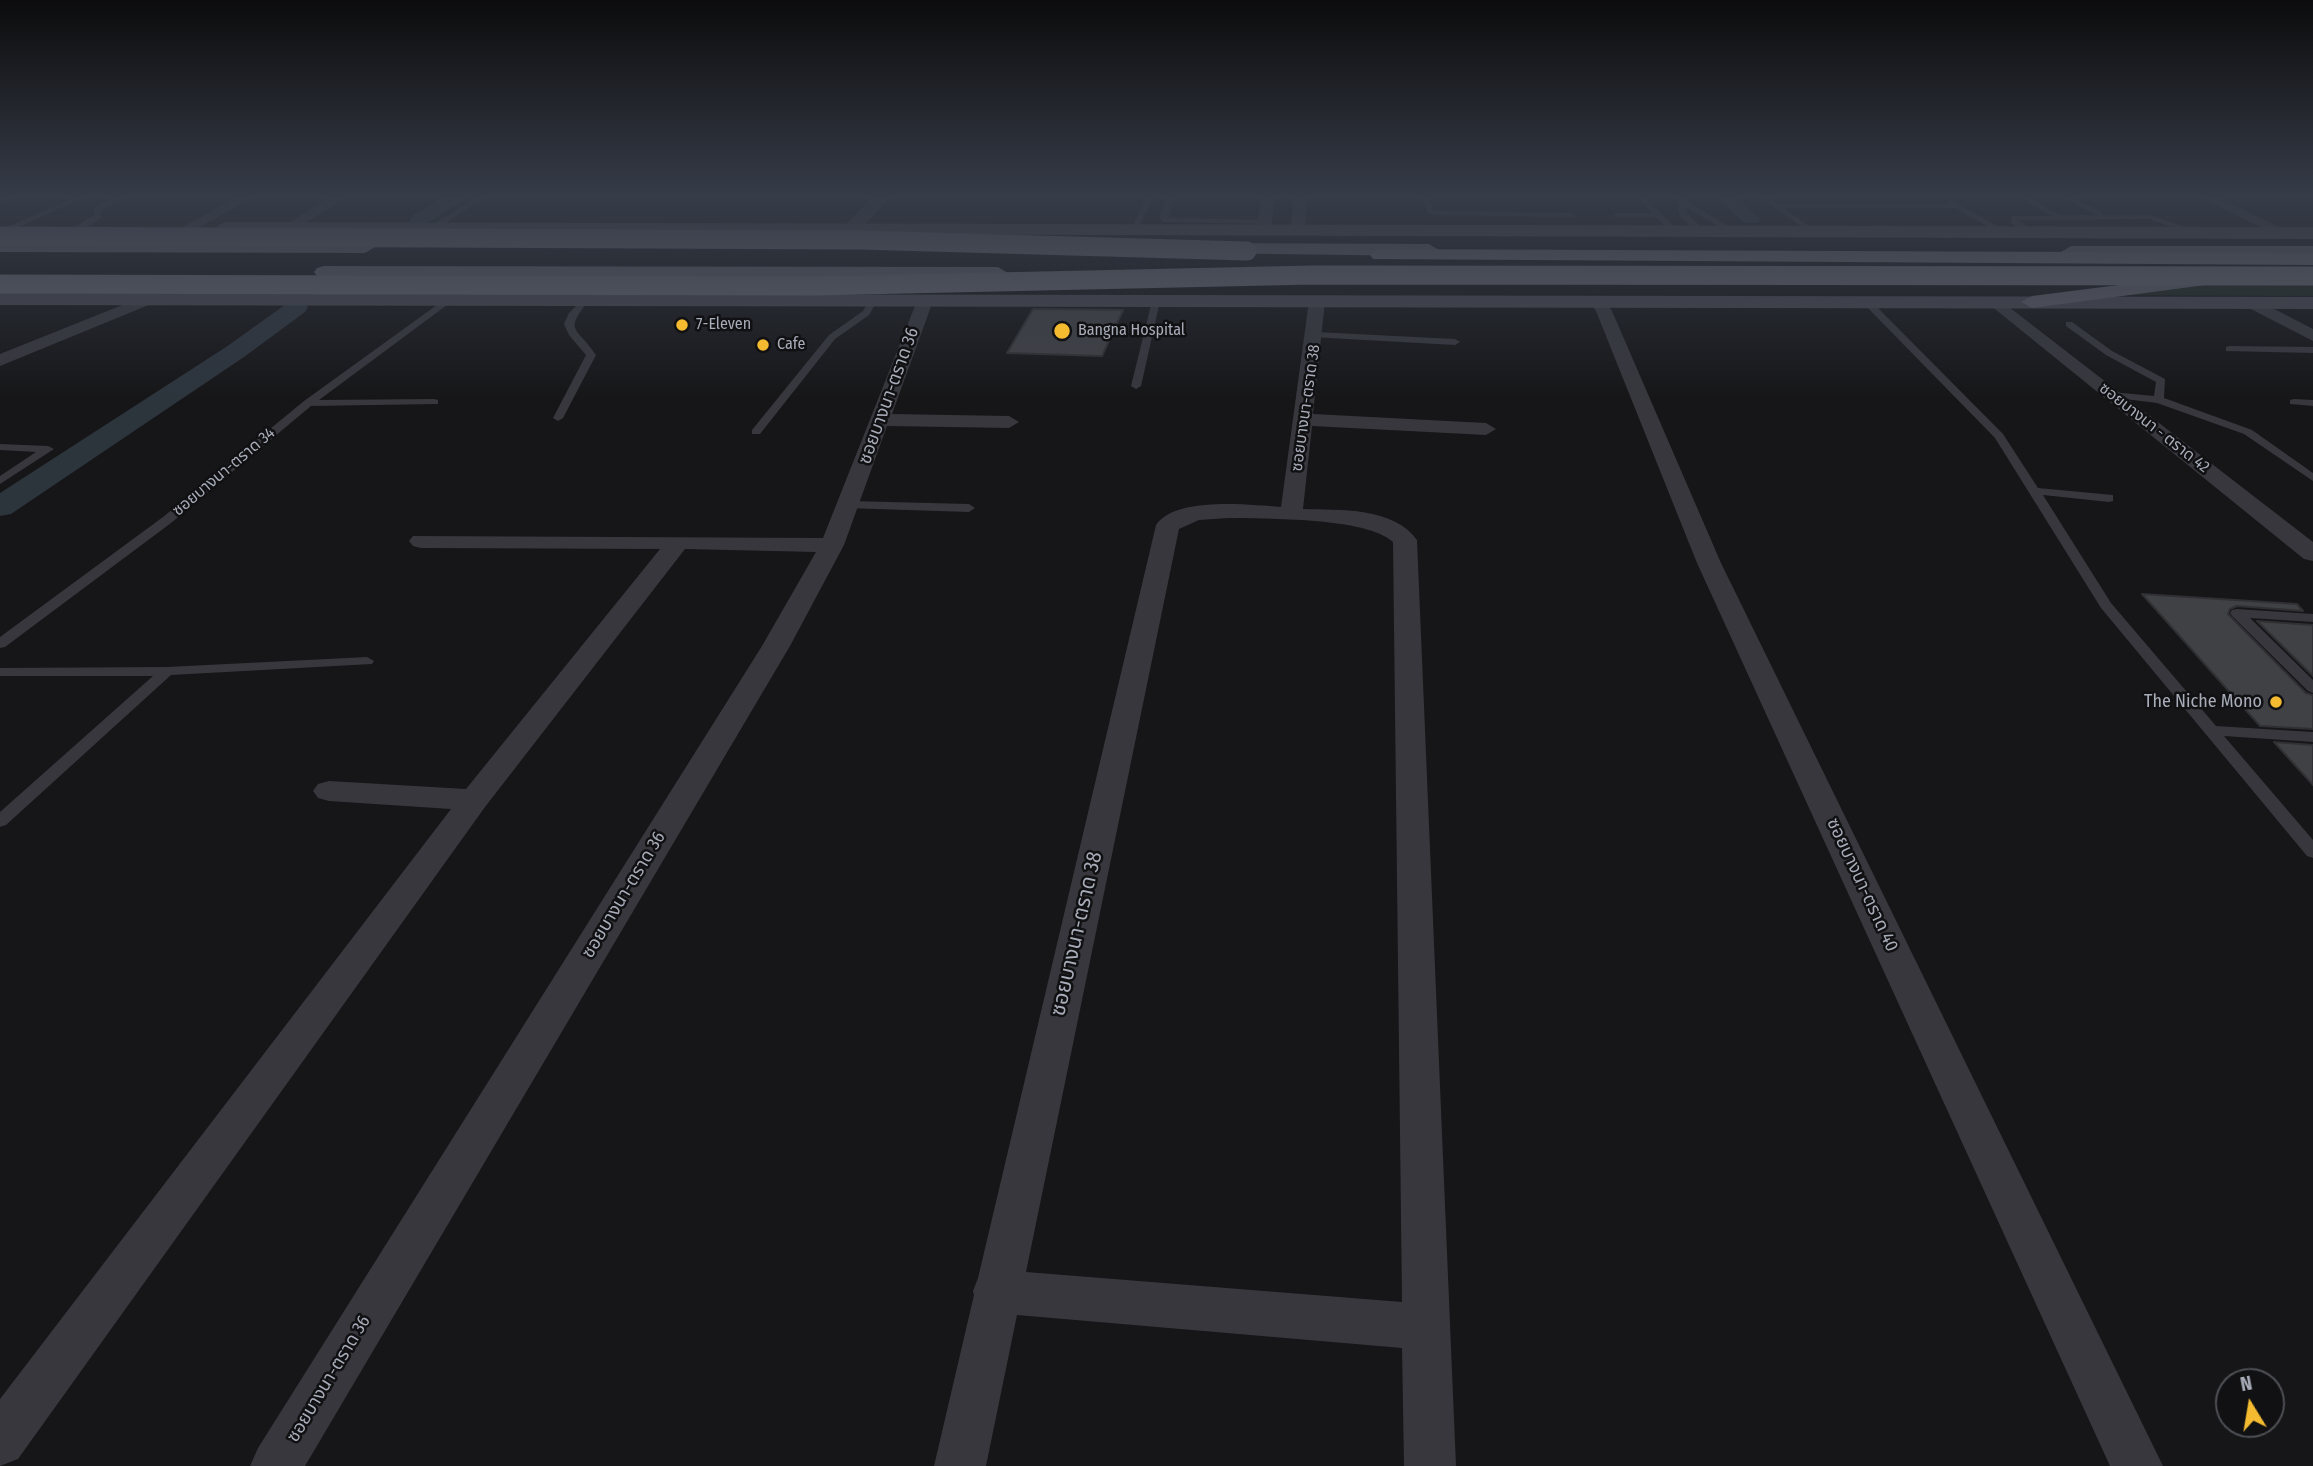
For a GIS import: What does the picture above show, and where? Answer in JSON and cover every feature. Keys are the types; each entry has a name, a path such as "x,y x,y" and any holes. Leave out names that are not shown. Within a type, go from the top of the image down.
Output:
{"highway":[{"path":"191,264 2313,269"},
{"path":"0,271 2313,276"},
{"path":"482,273 590,300"},
{"path":"0,284 814,286 1300,275 2313,276"},
{"path":"2032,302 2239,276"}],"main road":[{"path":"0,299 2313,303"}],"street":[{"path":"0,361 150,299"},
{"name":"ซอยบางนา-ตราด 36","path":"276,1466 769,657 832,545 925,301"},
{"name":"ซอยบางนา-ตราด 38","path":"1291,514 1315,335 1317,301"},
{"name":"ซอยบางนา-ตราด 40","path":"1597,301 1709,563 2137,1466"},
{"name":"ซอยบางนา - ตราด 42","path":"1996,302 2313,554"},
{"path":"2253,303 2313,336"},
{"path":"881,419 1009,422"},
{"path":"1304,420 1486,429"},
{"name":"ซอยบางนา-ตราด 38","path":"960,1466 996,1291 1168,525 1184,515 1214,512 1291,514 1378,522 1397,529 1405,540 1430,1466"},
{"path":"421,541 832,545"},
{"path":"0,1441 474,800 678,542"},
{"path":"329,791 474,800"},
{"path":"996,1291 1426,1327"}],"lane":[{"name":"ซอยบางนา-ตราด 34","path":"1,642 167,520 308,403 448,300"},
{"path":"558,418 591,355 586,345 576,340 569,324 572,315 590,300"},
{"path":"756,432 832,337 866,313 873,301"},
{"path":"1136,386 1156,301"},
{"path":"1867,302 1994,430 2106,605 2313,852"},
{"path":"2069,324 2109,352 2161,381 2159,400"},
{"path":"1315,335 1455,342"},
{"path":"2229,349 2313,351"},
{"path":"2112,395 2159,400 2248,432 2313,478"},
{"path":"308,403 434,402"},
{"path":"2294,402 2313,403"},
{"path":"0,447 48,449 0,481"},
{"path":"2033,491 2109,498"},
{"path":"849,505 969,509"},
{"path":"2237,613 2313,618"},
{"path":"2237,613 2313,688"},
{"path":"0,672 167,671 367,661"},
{"path":"0,821 167,671"},
{"path":"2210,730 2313,737"}],"shaded area":[{"path":"2313,279 2313,296 2118,295 2180,286"}],"building":[{"name":"Bangna Hospital","path":"1033,309 1123,310 1102,356 1007,353"},
{"name":"The Niche Mono","path":"2142,594 2297,604 2303,611 2237,606 2230,609 2228,614 2306,693 2313,695 2313,729 2260,726"},
{"path":"2257,621 2313,625 2313,676"},
{"path":"2274,742 2313,745 2313,785"}],"waterway":[{"path":"0,507 235,352 297,307"}],"place":[{"name":"7-Eleven","path":"682,325"},
{"name":"Bangna Hospital","path":"1062,331"},
{"name":"Cafe","path":"763,345"},
{"name":"The Niche Mono","path":"2276,702"}]}
